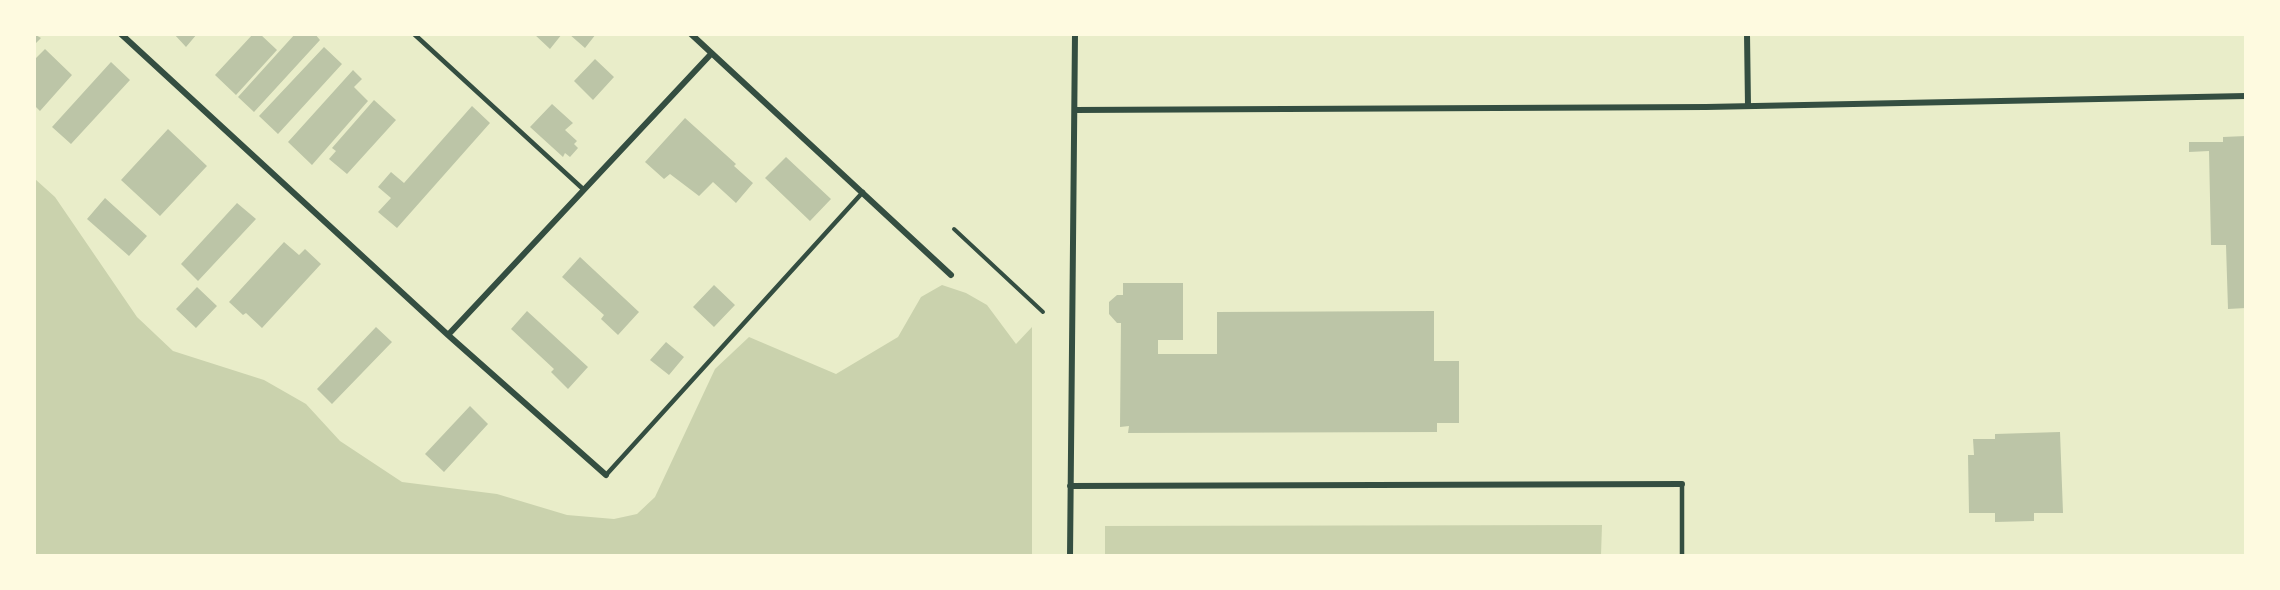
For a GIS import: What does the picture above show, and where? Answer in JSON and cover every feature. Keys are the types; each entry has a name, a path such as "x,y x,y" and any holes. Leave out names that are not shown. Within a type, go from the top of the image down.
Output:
{"street":[{"path":"121,34 448,335 606,475"},
{"path":"691,34 951,274"},
{"path":"1070,555 1075,34"},
{"path":"1747,34 1748,106"},
{"path":"448,335 711,54"},
{"path":"1075,110 1748,106 2246,96"},
{"path":"1070,486 1682,484"}],"lane":[{"path":"414,34 583,189"},
{"path":"606,475 863,192"},
{"path":"1682,484 1682,555"}],"path":[{"path":"954,229 1043,312"}],"green space":[{"path":"35,179 55,197 137,317 173,351 264,380 306,404 340,441 402,482 497,494 567,515 614,519 637,514 655,497 715,369 749,337 836,374 898,337 921,297 942,285 966,293 987,305 1016,344 1032,327 1032,555 35,555"},
{"path":"1602,525 1601,555 1105,555 1105,526"}],"building":[{"path":"34,34 41,38 34,45"},
{"path":"174,34 197,34 186,47"},
{"path":"253,34 260,34 277,50 236,95 215,75"},
{"path":"295,34 315,34 320,40 254,112 238,97"},
{"path":"534,34 562,34 550,49"},
{"path":"569,34 596,34 585,48"},
{"path":"324,47 342,64 278,134 259,116"},
{"path":"45,49 72,75 40,111 34,105 34,60"},
{"path":"595,59 614,77 593,100 574,81"},
{"path":"111,62 130,80 71,144 52,127"},
{"path":"353,70 362,79 354,87 368,101 312,165 288,142"},
{"path":"374,100 396,120 347,174 329,159 336,151 332,148"},
{"path":"552,104 573,123 565,130 577,141 574,144 578,148 570,157 565,153 563,157 530,127"},
{"path":"472,106 490,123 397,228 378,212 391,198 378,187 391,172 404,183"},
{"path":"685,118 736,164 734,166 753,183 736,203 713,182 699,196 670,174 664,179 645,162"},
{"path":"168,129 207,166 160,216 121,180"},
{"path":"2246,136 2246,308 2228,309 2226,245 2211,245 2209,151 2189,152 2189,142 2223,142 2223,137"},
{"path":"786,157 831,199 810,221 765,178"},
{"path":"105,198 147,236 129,256 87,219"},
{"path":"237,203 256,219 198,281 181,264"},
{"path":"284,242 299,255 305,249 321,264 262,328 246,313 243,315 229,302"},
{"path":"580,257 639,312 618,335 601,319 604,315 562,277"},
{"path":"1123,283 1183,283 1183,340 1158,340 1158,354 1217,354 1217,312 1434,311 1434,361 1459,361 1459,423 1437,423 1437,432 1128,433 1129,426 1120,427 1121,323 1117,323 1109,314 1109,302 1117,295 1123,295"},
{"path":"714,285 735,305 714,327 693,307"},
{"path":"197,287 217,306 196,328 176,309"},
{"path":"527,311 588,367 568,389 551,372 554,369 511,329"},
{"path":"376,327 392,342 332,404 317,389"},
{"path":"666,342 684,357 669,375 650,360"},
{"path":"470,406 488,424 444,472 425,454"},
{"path":"2060,432 2063,513 2034,513 2034,521 1995,522 1995,513 1969,513 1968,455 1974,455 1973,439 1995,439 1995,434"}]}
